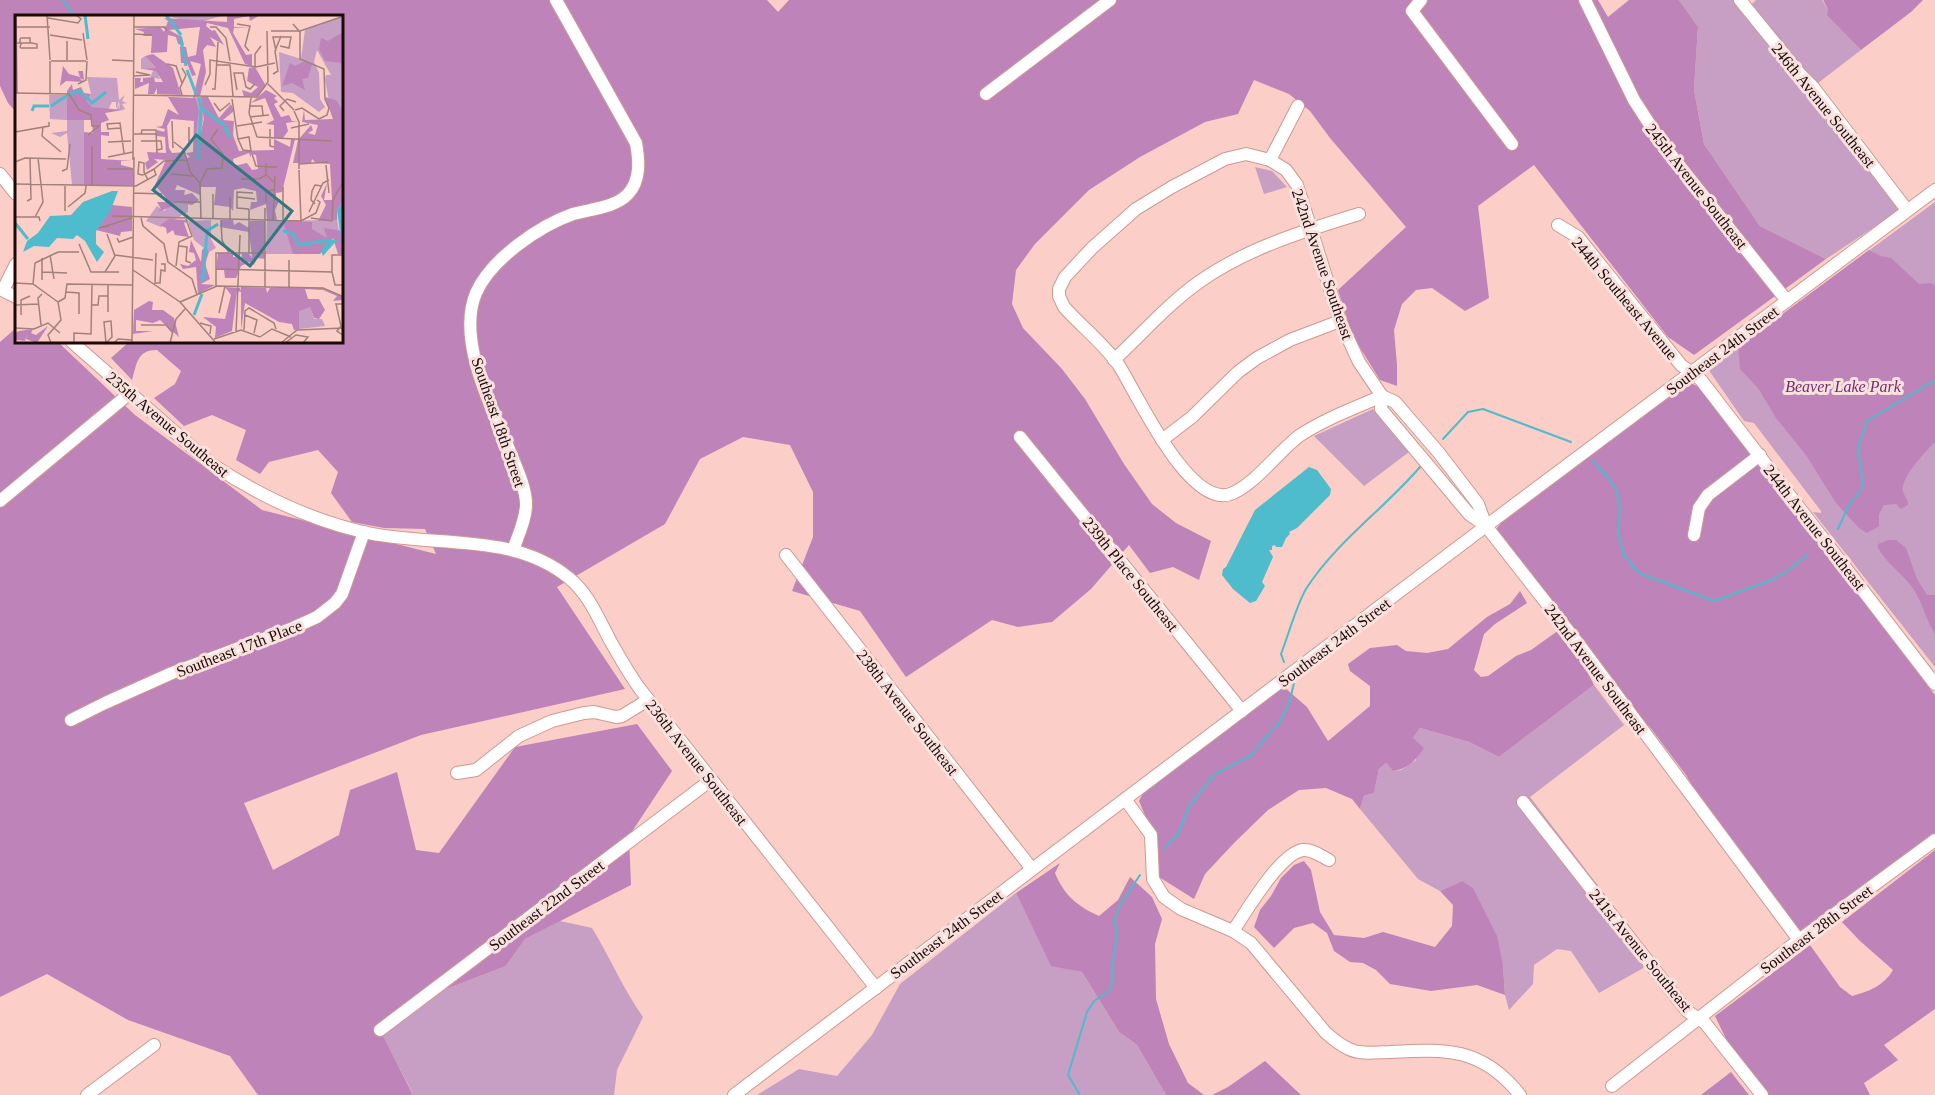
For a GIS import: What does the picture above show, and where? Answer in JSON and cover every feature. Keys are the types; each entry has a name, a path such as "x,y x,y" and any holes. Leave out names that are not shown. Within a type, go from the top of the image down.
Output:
{"street":[{"name":"Southeast 18th Street","path":"513,550 526,508 526,500 517,469 478,369 471,336 473,302 477,291 494,268 516,246 536,231 573,214 623,200 634,187 638,175 639,159 636,143 556,0"},
{"path":"986,94 1110,0"},
{"path":"1421,0 1412,10 1512,144"},
{"name":"245th Avenue Southeast","path":"1585,0 1624,81 1650,126 1787,301"},
{"name":"246th Avenue Southeast","path":"1740,0 1813,87 1907,210"},
{"path":"1298,106 1270,160 1246,154 1225,159 1152,198 1120,222 1065,277 1061,282 1059,296 1064,307 1114,360 1174,459 1196,481 1217,494 1227,494 1241,487 1299,436 1382,396"},
{"name":"242nd Avenue Southeast","path":"1270,160 1286,170 1297,185 1340,321 1359,362 1382,396 1381,410 1469,513 1486,526 1584,651 1799,940"},
{"path":"0,174 15,193"},
{"name":"Southeast 24th Street","path":"734,1095 1486,526 1935,190"},
{"path":"1114,360 1199,282 1241,257 1310,229 1359,214"},
{"name":"244th Southeast Avenue","path":"1558,225 1578,237 1681,365 1691,373"},
{"path":"15,266 1,289 15,296"},
{"path":"1162,440 1192,417 1232,377 1257,358 1290,340 1340,321"},
{"name":"235th Avenue Southeast","path":"74,344 193,449 235,480 288,508 307,516 364,532 513,550"},
{"name":"244th Avenue Southeast","path":"1691,373 1701,380 1760,455 1935,684"},
{"path":"0,501 130,393"},
{"name":"239th Place Southeast","path":"1020,437 1242,711"},
{"path":"1694,535 1699,508 1708,495 1760,455"},
{"name":"Southeast 17th Place","path":"71,720 162,677 299,626 317,617 335,603 342,594 364,532"},
{"name":"236th Avenue Southeast","path":"513,550 551,566 576,584 596,613 630,675 648,700 876,988"},
{"name":"238th Avenue Southeast","path":"786,555 1032,869"},
{"path":"457,773 476,770 519,736 552,721 584,712 622,716 648,700"},
{"name":"Southeast 22nd Street","path":"380,1030 711,780"},
{"path":"1125,800 1150,835 1154,879 1164,897 1181,909 1233,931 1258,950 1326,1033 1349,1050 1363,1053 1437,1050 1453,1052 1477,1060 1499,1073 1520,1095"},
{"name":"241st Avenue Southeast","path":"1523,802 1687,1011 1705,1023 1761,1095"},
{"name":"Southeast 28th Street","path":"1612,1086 1799,940 1935,840"},
{"path":"1233,931 1271,875 1288,856 1306,850 1329,860"},
{"path":"87,1095 154,1045"}],"green space":[{"path":"0,0 767,0 778,12 789,0 1598,0 1608,17 1629,0 1679,0 1698,27 1694,90 1704,144 1760,226 1826,259 1694,355 1668,337 1534,165 1478,206 1489,298 1465,311 1432,288 1416,290 1402,304 1394,330 1397,386 1380,380 1352,335 1338,290 1406,227 1330,138 1310,111 1289,94 1254,80 1238,114 1205,122 1140,157 1089,190 1035,244 1016,270 1012,304 1023,328 1062,369 1085,399 1124,464 1152,504 1176,523 1211,541 1199,580 1173,567 1150,573 1129,545 1091,589 1052,622 1018,627 992,620 906,677 860,611 792,591 813,537 813,492 790,445 743,437 700,459 665,524 557,587 625,689 421,735 244,803 273,870 339,835 350,790 397,772 416,850 439,853 515,747 637,724 672,771 629,836 631,885 525,939 506,966 415,1001 381,1032 411,1095 258,1095 230,1056 128,1020 47,974 0,997 0,342 15,329 15,344 60,344 135,415 262,510 436,554 425,529 384,528 352,522 331,493 338,472 318,450 269,462 260,474 236,460 246,430 212,415 184,426 154,398 175,384 181,371 157,350 145,352 142,355 132,380 111,358 127,344 344,344 344,15 15,15 15,111 8,103 0,86"},
{"path":"1679,0 1734,0 1898,203 1898,210 1826,259 1760,226 1704,144 1694,90 1698,27"},
{"path":"1756,0 1822,0 1828,9 1828,15 1861,50 1818,83 1803,74 1751,5"},
{"path":"1823,0 1923,0 1911,12 1861,50 1827,15 1828,9"},
{"path":"1255,167 1272,171 1287,187 1264,194"},
{"name":"Beaver Lake Park","path":"1935,202 1935,667 1813,512 1821,513 1821,511 1754,423 1744,421 1708,369"},
{"name":"Beaver Lake Park","path":"1869,250 1891,258 1919,284 1932,283 1935,286 1935,442 1914,465 1905,479 1903,491 1908,505 1901,509 1896,504 1884,505 1879,514 1879,526 1867,533 1859,528 1836,503 1806,455 1776,418 1758,388 1740,369 1738,347"},
{"path":"1691,383 1704,393 1935,695 1935,835 1803,931 1798,930 1700,800 1686,775 1649,726 1643,724 1497,532 1501,523 1684,385"},
{"path":"1373,409 1409,452 1364,486 1314,436"},
{"path":"1896,540 1906,548 1917,579 1927,595 1935,595 1935,634 1913,589 1878,548 1878,544"},
{"path":"1520,591 1527,603 1484,634 1474,670 1481,677 1488,676 1559,630 1585,667 1594,685 1499,757 1469,742 1420,728 1413,738 1424,748 1411,763 1403,768 1393,771 1386,763 1379,769 1374,793 1364,796 1360,809 1352,799 1326,788 1299,790 1268,810 1234,843 1205,874 1194,899 1159,877 1158,846 1139,801 1143,793 1284,687 1307,707 1328,741 1370,706 1370,686 1350,671 1348,664 1370,648 1397,645 1406,651 1427,653 1448,649 1487,617 1510,604"},
{"path":"1594,685 1624,725 1530,797 1652,956 1645,967 1599,993 1571,951 1557,949 1534,965 1533,984 1509,1010 1505,995 1503,965 1462,881 1440,891 1418,879 1360,809 1364,796 1374,793 1379,769 1386,763 1393,771 1401,770 1416,760 1413,738 1420,728 1469,742 1499,757"},
{"path":"1935,850 1935,1009 1884,1045 1898,1060 1864,1083 1870,1095 1769,1095 1727,1041 1715,1016 1810,945 1840,987 1852,996 1881,984 1893,970 1842,922"},
{"path":"1304,861 1311,870 1320,912 1334,935 1364,938 1383,932 1435,947 1452,926 1453,905 1440,891 1462,881 1473,888 1497,936 1503,965 1505,995 1477,985 1431,991 1390,984 1376,970 1363,963 1350,962 1334,951 1327,933 1313,923 1294,928 1274,948 1254,927 1260,910 1281,878 1294,865"},
{"path":"1060,863 1055,873 1067,894 1078,904 1099,916 1118,900 1130,877 1152,897 1162,919 1155,944 1156,999 1169,1044 1188,1083 1204,1095 1166,1095 1137,1045 1119,1032 1082,972 1051,966 1016,893"},
{"path":"1016,893 1051,965 1082,972 1119,1032 1137,1045 1166,1095 757,1095 799,1069 837,1076 872,1035 900,984"},
{"path":"560,921 592,928 643,1017 617,1070 614,1095 411,1095 412,1092 381,1033 415,1001 506,966 525,939"},
{"path":"1265,1061 1301,1095 1212,1095 1228,1087"},
{"path":"1731,1072 1749,1095 1701,1095"}],"water":[{"path":"1309,467 1317,470 1331,489 1330,495 1297,528 1289,532 1282,547 1275,545 1272,546 1272,550 1269,550 1273,557 1262,582 1265,586 1256,601 1250,603 1233,589 1222,575 1223,569 1255,510"}],"waterway":[{"path":"63,0 73,15"},
{"path":"1838,529 1848,507 1863,487 1858,447 1867,421 1935,380"},
{"path":"1443,439 1468,412 1483,409 1571,442"},
{"path":"1593,461 1617,491 1620,509 1618,531 1623,554 1639,573 1714,601 1772,580 1807,555"},
{"path":"1284,662 1281,654 1306,589 1331,556 1420,467"},
{"path":"1165,848 1178,834 1190,805 1215,774 1249,757 1280,722 1290,700 1294,683"},
{"path":"1080,1095 1068,1075 1087,1012 1094,1001 1109,991 1112,983 1117,932 1114,921 1121,903 1140,875"}]}
